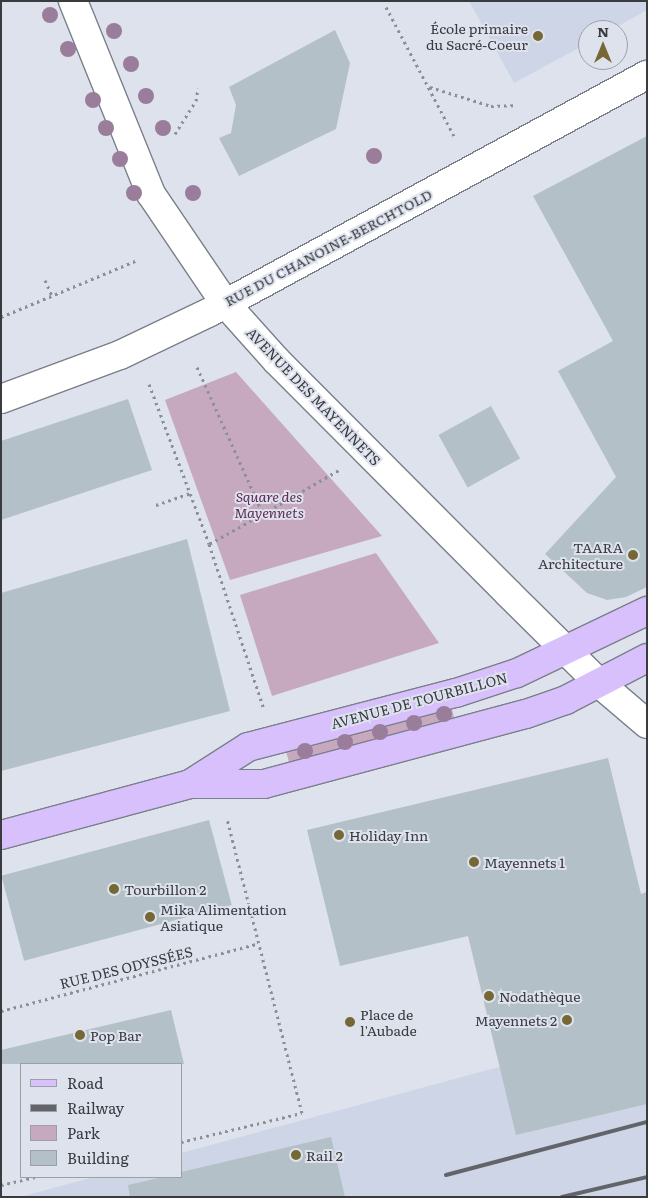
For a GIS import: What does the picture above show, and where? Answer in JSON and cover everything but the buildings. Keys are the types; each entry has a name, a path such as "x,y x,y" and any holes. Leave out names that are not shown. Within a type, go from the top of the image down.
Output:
{"main road":[{"name":"AVENUE DE TOURBILLON","path":"190,784 248,747 456,693 517,673 647,611"},
{"name":"AVENUE DE TOURBILLON","path":"1,835 190,784 264,784 526,714 566,700 647,658"}],"street":[{"name":"AVENUE DES MAYENNETS","path":"73,1 151,194 224,302 277,361 599,683 647,724"},
{"name":"RUE DU CHANOINE-BERCHTOLD","path":"1,399 120,355 224,302 647,75"}],"path":[{"path":"386,7 429,86 454,138"},
{"path":"429,86 491,106 514,105"},
{"path":"175,134 196,101 198,88"},
{"path":"1,318 137,260"},
{"path":"45,280 52,296"},
{"path":"197,367 263,514"},
{"path":"149,384 210,544 266,715"},
{"path":"210,544 344,467"},
{"path":"156,505 190,493"},
{"path":"182,1142 302,1113 257,944 226,811"},
{"name":"RUE DES ODYSSÉES","path":"1,1010 257,944"},
{"path":"1,1185 31,1178"}],"shaded area":[{"name":"École primaire du Sacré-Coeur","path":"469,1 647,1 647,10 628,21 578,20 578,48 514,83"},
{"path":"647,1027 647,1197 20,1197 90,1178 182,1178 182,1153"}],"green space":[{"name":"Square des Mayennets","path":"236,372 382,536 230,580 165,400"},
{"path":"376,553 439,643 272,696 240,595"},
{"path":"450,703 455,720 291,767 286,750"}],"railway":[{"path":"446,1175 647,1122"},
{"path":"562,1197 647,1177"}],"place":[{"name":"École primaire du Sacré-Coeur","path":"538,36"},
{"name":"TAARA Architecture","path":"633,555"},
{"name":"Holiday Inn","path":"339,835"},
{"name":"Mayennets 1","path":"474,862"},
{"name":"Tourbillon 2","path":"114,889"},
{"name":"Mika Alimentation Asiatique","path":"150,917"},
{"name":"Nodathèque","path":"489,996"},
{"name":"Mayennets 2","path":"567,1020"},
{"name":"Place de l'Aubade","path":"350,1022"},
{"name":"Pop Bar","path":"80,1035"},
{"name":"Rail 2","path":"296,1155"}]}
